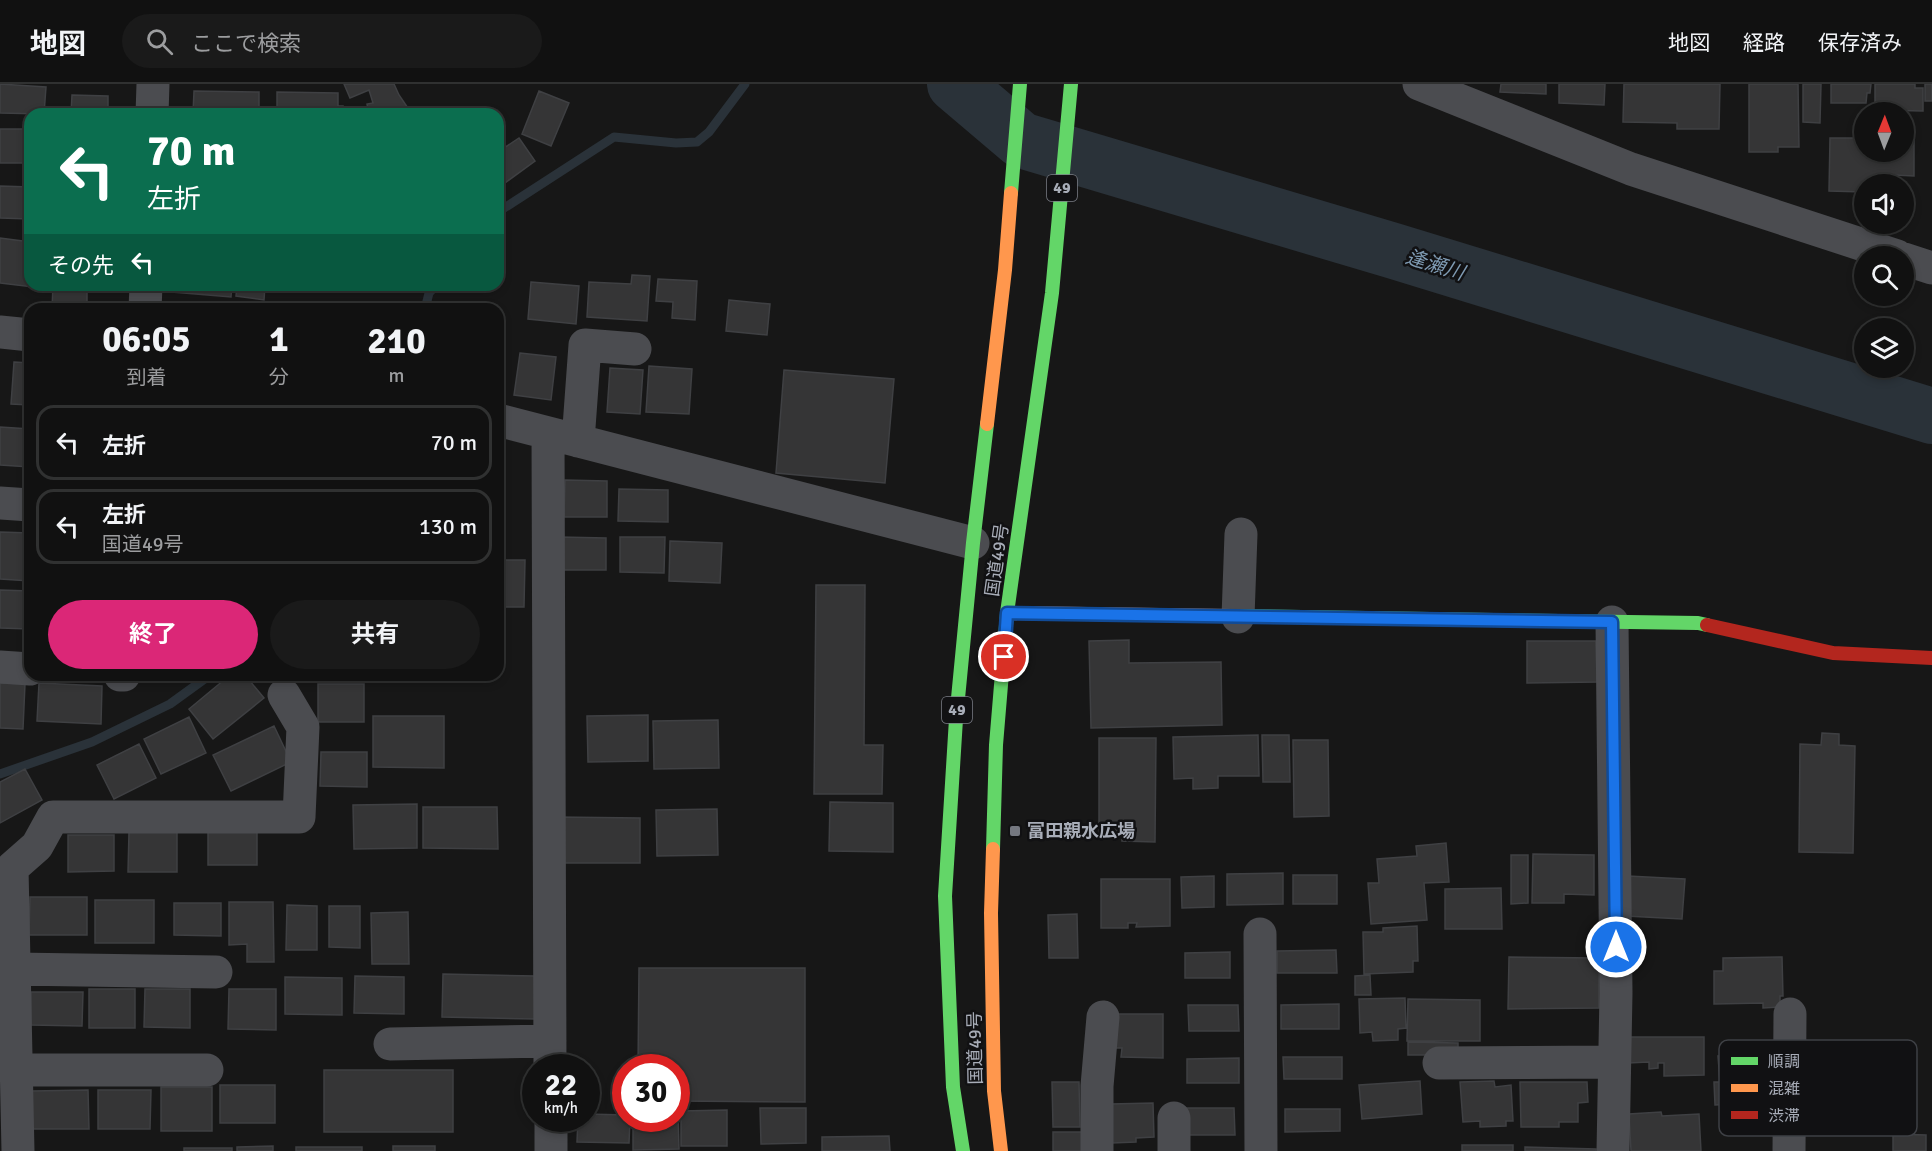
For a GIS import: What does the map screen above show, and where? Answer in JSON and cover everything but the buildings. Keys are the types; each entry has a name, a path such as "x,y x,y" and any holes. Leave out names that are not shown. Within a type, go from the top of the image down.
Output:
{"main road":[{"name":"国道49号","path":"963,1151 953,1087 945,896 956,719 973,543 1005,270 1020,84"},
{"name":"国道49号","path":"1001,1151 994,1091 991,913 996,745 1007,613 1052,293 1071,84"},
{"path":"1007,613 1698,623 1833,653 1932,658"}],"street":[{"path":"152,108 153,84"},
{"path":"1419,84 1631,169 1866,246"},
{"path":"1914,262 1932,268"},
{"path":"0,332 24,334"},
{"path":"550,1054 563,438 585,345 635,349"},
{"path":"504,422 973,543"},
{"path":"0,503 24,505"},
{"path":"1238,617 1241,534"},
{"path":"1612,622 1616,993 1613,1151"},
{"path":"0,667 24,669"},
{"path":"18,1151 14,969 6,870 37,846 53,817 299,817 303,728 284,695"},
{"path":"1260,934 1261,1151"},
{"path":"14,969 216,972"},
{"path":"1790,1014 1790,1040"},
{"path":"1097,1151 1097,1086 1103,1017"},
{"path":"390,1044 535,1054"},
{"path":"1439,1063 1614,1062"},
{"path":"16,1070 207,1070"},
{"path":"1174,1118 1174,1151"},
{"path":"550,1132 551,1151"},
{"path":"1789,1136 1789,1151"}],"waterway":[{"path":"504,208 614,137 676,143 697,142 709,132 745,84"},
{"name":"逢瀬川","path":"955,84 1021,140 1394,251 1932,416"},
{"path":"426,303 431,291"},
{"path":"0,774 92,742 170,704 202,681"}],"traffic: fast":[{"path":"1011,193 1020,84"},
{"path":"993,849 996,745 1007,613 1052,293 1071,84"},
{"path":"963,1151 953,1087 945,896 956,719 987,424"},
{"path":"1231,616 1698,623 1707,625"}],"traffic: slow":[{"path":"987,424 1005,270 1011,193"},
{"path":"1007,613 1231,616"},
{"path":"993,849 991,913 994,1091 1001,1151"}],"traffic: jam":[{"path":"1707,625 1833,653 1932,658"}],"place":[{"name":"富田親水広場","path":"1015,831"}],"route":[{"path":"1004,657 1007,613 1612,622 1616,947"}]}
